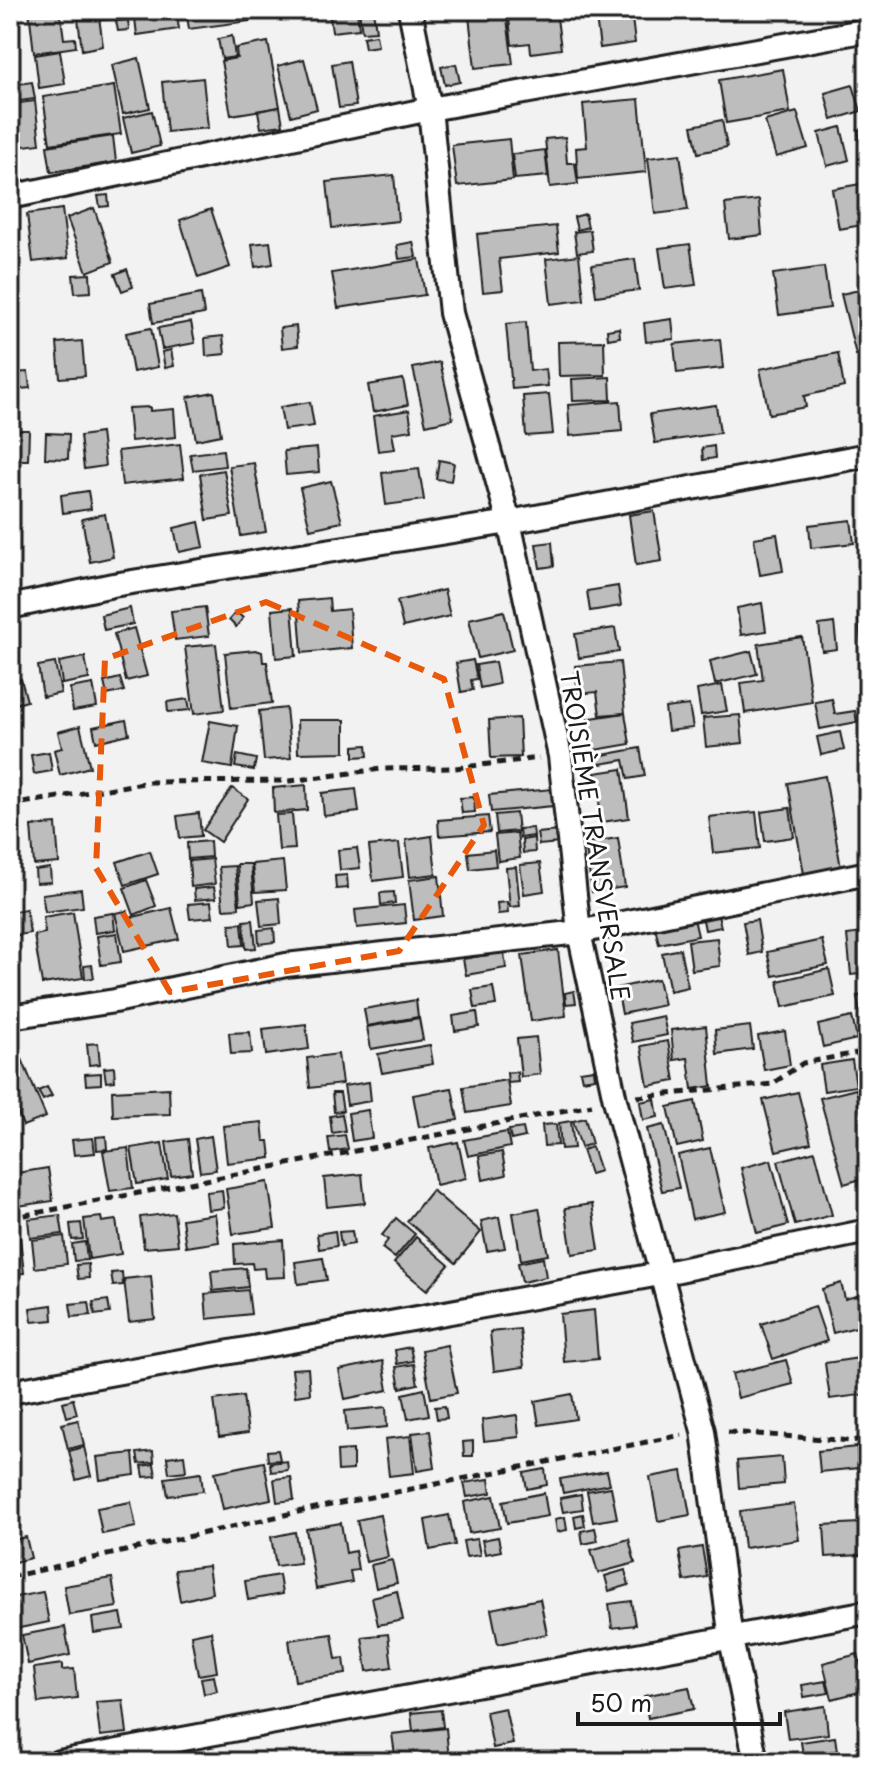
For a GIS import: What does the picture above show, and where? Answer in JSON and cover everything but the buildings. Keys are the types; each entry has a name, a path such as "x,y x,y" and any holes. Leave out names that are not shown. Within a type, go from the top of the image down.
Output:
{"street":[{"name":"TROISIÈME TRANSVERSALE","path":"410,10 430,109 451,313 509,522 560,756 579,932 615,1100 703,1431 731,1639 756,1762"},
{"path":"10,197 430,109 868,30"},
{"path":"10,607 113,585 509,522 868,455"},
{"path":"10,1017 115,1001 286,965 579,932 868,873"},
{"path":"10,1392 660,1274 868,1231"},
{"path":"59,1762 868,1612"}],"path":[{"path":"10,805 150,782 290,781 381,769 455,768 560,756"},
{"path":"10,1218 450,1135 615,1100 772,1084 803,1063 868,1051"},
{"path":"10,1577 311,1509 703,1431 852,1441 868,1438"}],"highlighted area":[{"path":"266,602 444,679 484,825 399,951 170,992 96,868 105,659"}]}
